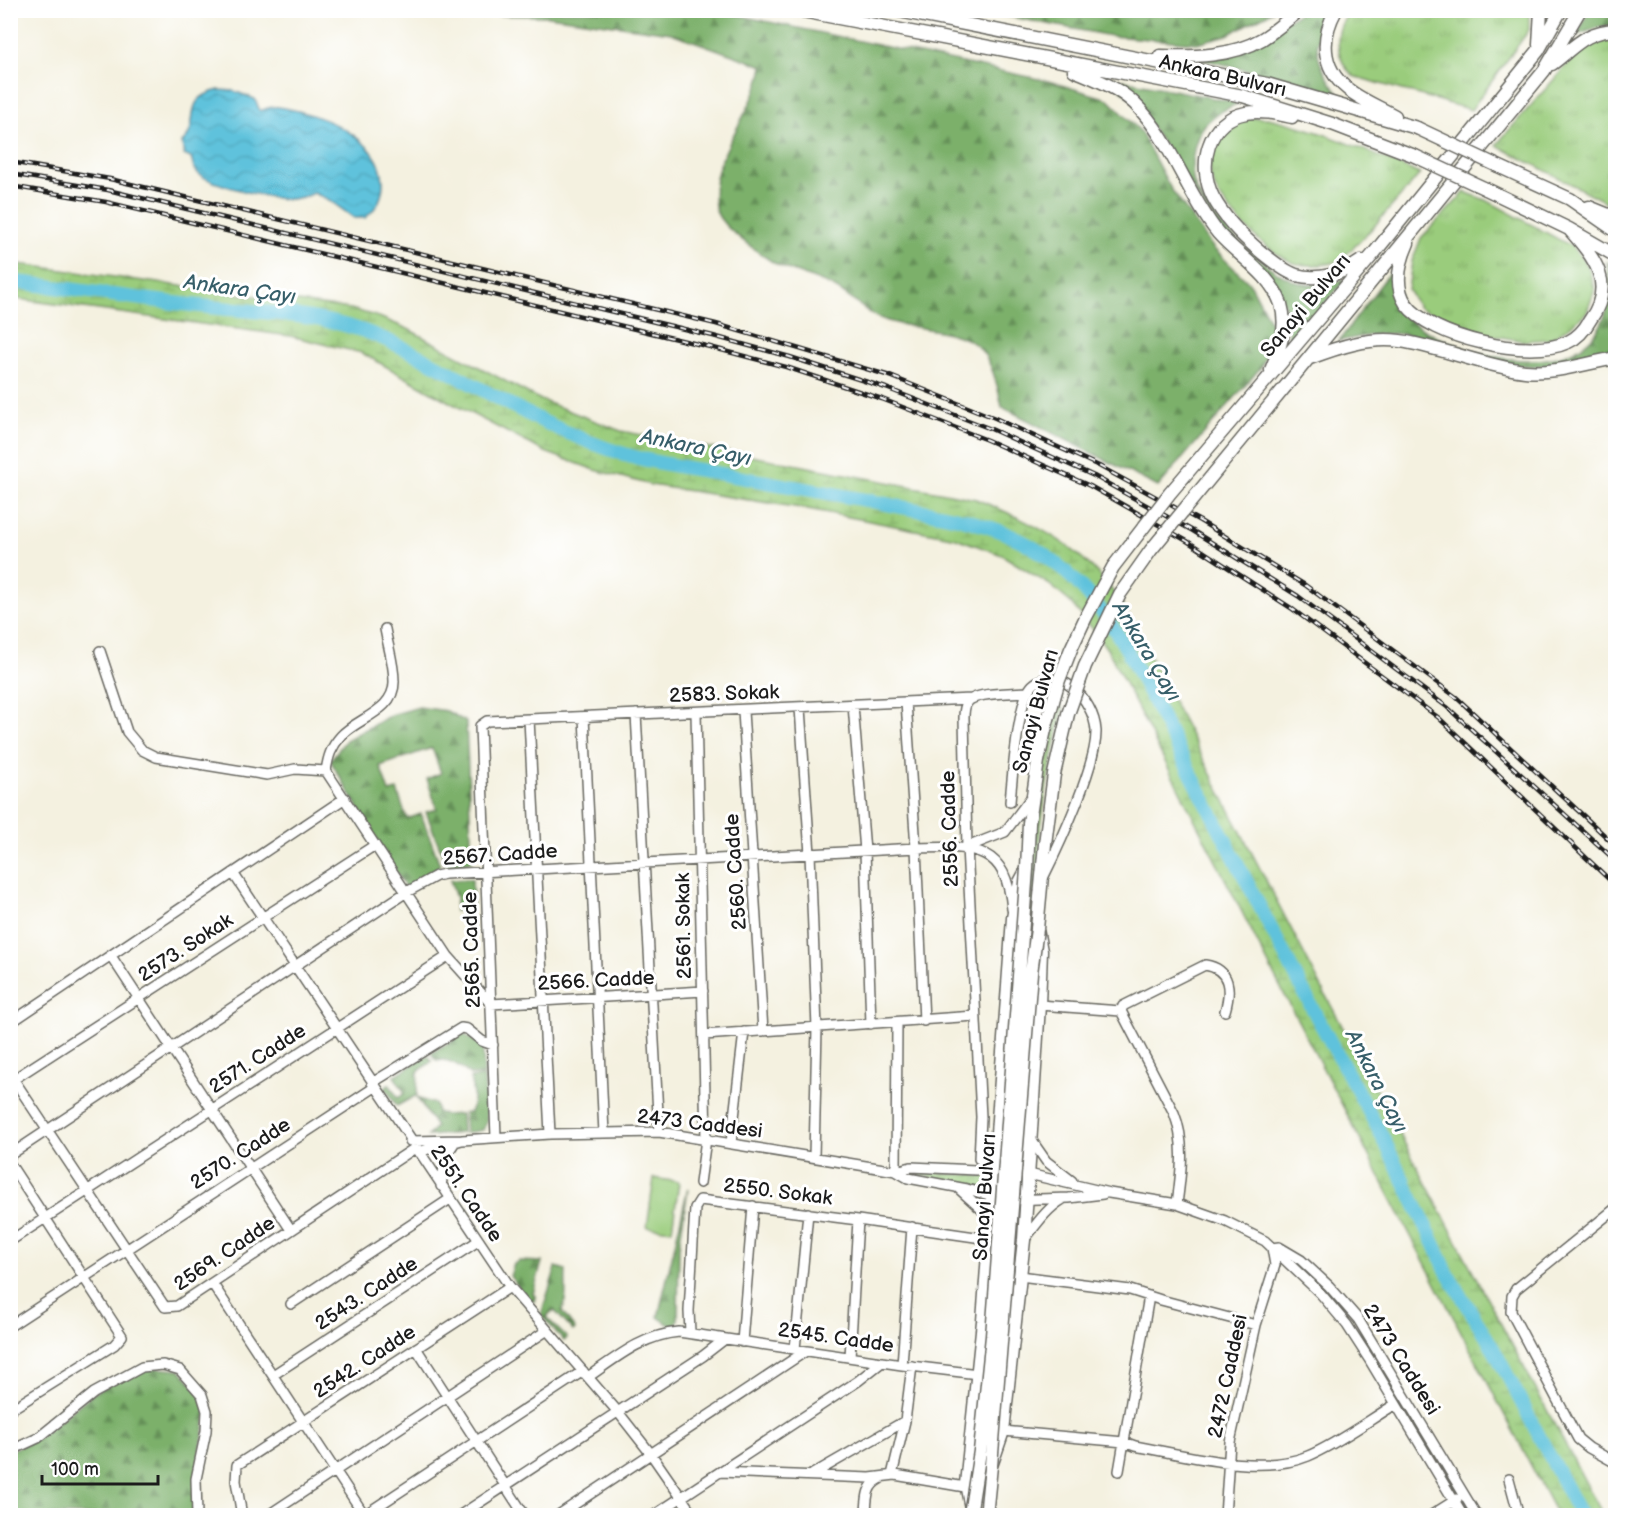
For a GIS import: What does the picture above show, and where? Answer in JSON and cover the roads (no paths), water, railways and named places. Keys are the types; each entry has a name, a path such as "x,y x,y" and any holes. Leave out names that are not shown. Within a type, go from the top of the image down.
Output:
{"main road":[{"name":"Ankara Bulvarı","path":"797,10 1057,62 1244,96 1332,124 1415,156 1569,229 1616,256"},
{"name":"Ankara Bulvarı","path":"894,10 1268,84 1417,128 1570,199 1616,231"},
{"path":"1132,56 1188,57 1216,54 1238,48 1261,39 1300,10"},
{"path":"1336,10 1326,36 1325,52 1338,78 1350,92 1417,128"},
{"path":"1539,51 1542,10"},
{"name":"Sanayi Bulvarı","path":"970,1512 980,1451 992,1336 1029,823 1045,730 1059,680 1071,649 1084,619 1113,567 1170,493 1375,252 1539,51 1561,10"},
{"name":"Sanayi Bulvarı","path":"986,1515 1031,973 1054,774 1065,725 1079,682 1120,594 1157,542 1544,71 1580,10"},
{"path":"1544,71 1580,40 1600,31 1616,30"},
{"path":"1057,62 1099,80 1134,103 1155,129 1198,204 1216,229 1227,243 1264,277 1280,303 1284,323 1282,342 1268,378"},
{"path":"1332,124 1261,112 1237,115 1224,124 1210,140 1205,156 1205,176 1213,197 1250,243 1273,262 1294,274 1314,277 1341,273 1375,252"},
{"path":"1570,199 1616,218"},
{"path":"1414,229 1400,262 1399,281 1405,302 1414,312 1428,322 1455,334 1492,345 1532,349 1548,348 1568,342 1584,330 1596,313 1602,295 1600,272 1591,253 1569,229"},
{"path":"1309,358 1355,343 1381,340 1400,341 1491,365 1527,371 1557,370 1616,358"},
{"path":"970,1512 966,1487 978,1374 1013,918 1020,882 1027,869"},
{"path":"991,1466 1003,1431 1024,1242 1039,1005 1041,951 1037,929"},
{"path":"996,1138 1005,1146 1014,1148 1022,1146 1031,1135"},
{"path":"989,1239 997,1231 1006,1230 1019,1234 1024,1242"}],"street":[{"path":"385,629 395,682 391,695 377,711 341,736 328,754 326,771 448,956 491,1004"},
{"path":"100,651 127,732 142,750 156,757 267,775 295,769 326,771"},
{"path":"1010,802 1022,712 1027,692 1037,682 1046,679 1054,679 1071,686 1079,692 1095,722 1094,747 1086,775 1055,855 1042,881"},
{"path":"971,699 1027,692"},
{"name":"2583. Sokak","path":"480,726 487,722 529,719 971,699"},
{"name":"2556. Cadde","path":"971,699 967,703 964,718 967,848 981,1117 980,1159"},
{"path":"906,702 924,1021"},
{"path":"853,705 865,851 872,1024"},
{"path":"800,708 810,854 817,1028 814,1157"},
{"name":"2560. Cadde","path":"743,711 763,1031"},
{"name":"2561. Sokak","path":"696,713 706,1139 700,1183"},
{"path":"636,714 659,1132"},
{"path":"584,717 604,1133"},
{"path":"529,719 550,1134"},
{"name":"2565. Cadde","path":"480,726 496,1137"},
{"path":"967,848 1005,832 1033,795"},
{"path":"10,1023 345,798"},
{"name":"2573. Sokak","path":"12,1077 139,999 375,845"},
{"name":"2567. Cadde","path":"10,1155 405,893 445,873 916,848 967,848"},
{"path":"967,848 982,852 993,860 1004,874 1011,894 1013,918"},
{"name":"2551. Cadde","path":"233,873 414,1147 510,1287 618,1412 694,1515"},
{"path":"111,956 291,1230"},
{"name":"2571. Cadde","path":"10,1241 448,956"},
{"path":"1121,1011 1123,1006 1205,964 1217,967 1224,975 1228,991 1225,1011"},
{"name":"2566. Cadde","path":"491,1004 703,991"},
{"path":"1039,1005 1121,1011"},
{"path":"1121,1011 1179,1126 1182,1142 1177,1204"},
{"path":"704,1035 975,1016"},
{"path":"896,1171 897,1023"},
{"name":"2570. Cadde","path":"10,1326 461,1028 467,1029 482,1041 492,1045"},
{"path":"731,1143 744,1032"},
{"name":"2569. Cadde","path":"12,1077 165,1307 177,1306 414,1147 459,1141"},
{"name":"2473 Caddesi","path":"459,1141 550,1134 659,1132 896,1171 908,1178 1008,1200 1027,1201 1109,1193"},
{"path":"1031,1135 1046,1161 1077,1184"},
{"path":"971,1170 996,1138"},
{"path":"441,1186 446,1155 459,1141"},
{"path":"10,1164 122,1336 120,1340 10,1410"},
{"name":"2473 Caddesi","path":"896,1171 911,1167 994,1169 1028,1174 1109,1193 1177,1204 1225,1221 1265,1241 1321,1294 1340,1317 1369,1359 1462,1515"},
{"path":"956,1187 990,1217"},
{"path":"1024,1242 1044,1214 1064,1198"},
{"path":"291,1304 450,1199"},
{"name":"2550. Sokak","path":"690,1332 689,1311 697,1204 700,1200 989,1239"},
{"path":"742,1342 753,1206"},
{"path":"1616,1208 1516,1289 1511,1304 1511,1312 1578,1439 1616,1463"},
{"path":"795,1349 808,1213"},
{"path":"850,1357 858,1220"},
{"path":"902,1365 912,1227"},
{"name":"2543. Cadde","path":"273,1375 478,1241"},
{"name":"2473 Caddesi","path":"1272,1248 1279,1247 1301,1260 1335,1292 1358,1319 1477,1515"},
{"name":"2472 Caddesi","path":"1225,1515 1230,1442 1256,1325 1275,1265 1272,1248"},
{"path":"1020,1276 1130,1290 1256,1325"},
{"path":"212,1283 364,1515 476,1441 640,1342 671,1332 690,1332"},
{"name":"2542. Cadde","path":"242,1515 236,1481 237,1465 510,1287"},
{"path":"1119,1470 1149,1296"},
{"path":"267,1515 546,1330"},
{"name":"2545. Cadde","path":"690,1332 742,1342 978,1374"},
{"path":"459,1515 703,1356 725,1339"},
{"path":"416,1348 525,1515"},
{"path":"557,1515 806,1351"},
{"path":"653,1515 858,1381 882,1362"},
{"path":"10,1451 38,1438 94,1393 142,1366 163,1365 180,1370 202,1395 207,1411 206,1431 196,1479 197,1515"},
{"path":"866,1512 868,1491 871,1485 890,1475 905,1420 912,1366"},
{"path":"1003,1431 1124,1442 1228,1463 1278,1463 1307,1456 1396,1404"},
{"path":"813,1474 905,1420"},
{"path":"719,1472 870,1478 890,1475 966,1487"},
{"path":"1509,1479 1519,1515"},
{"path":"1430,1515 1464,1494"},
{"path":"855,1515 866,1512 882,1515"}],"water":[{"path":"219,90 234,91 255,99 260,111 275,107 310,114 344,129 359,139 380,166 383,188 373,210 365,218 354,218 329,200 314,193 295,199 275,198 227,186 199,174 191,158 184,155 182,143 188,136 195,106 199,99"}],"waterway":[{"name":"Ankara Çayı","path":"10,281 168,302 300,316 343,325 400,346 540,420 605,448 663,463 953,517 986,526 1019,539 1062,568 1098,606 1127,650 1319,1021 1381,1134 1447,1272 1493,1348 1581,1516"}],"railway":[{"path":"10,162 110,179 716,324 890,376 995,418 1099,466 1200,521 1305,585 1456,697 1616,846"},
{"path":"10,174 108,190 713,336 790,357 886,388 991,429 1094,476 1193,531 1298,596 1447,707 1616,861"},
{"path":"10,186 106,202 710,347 786,367 882,399 987,440 1090,486 1187,541 1291,608 1439,718 1616,886"}]}
